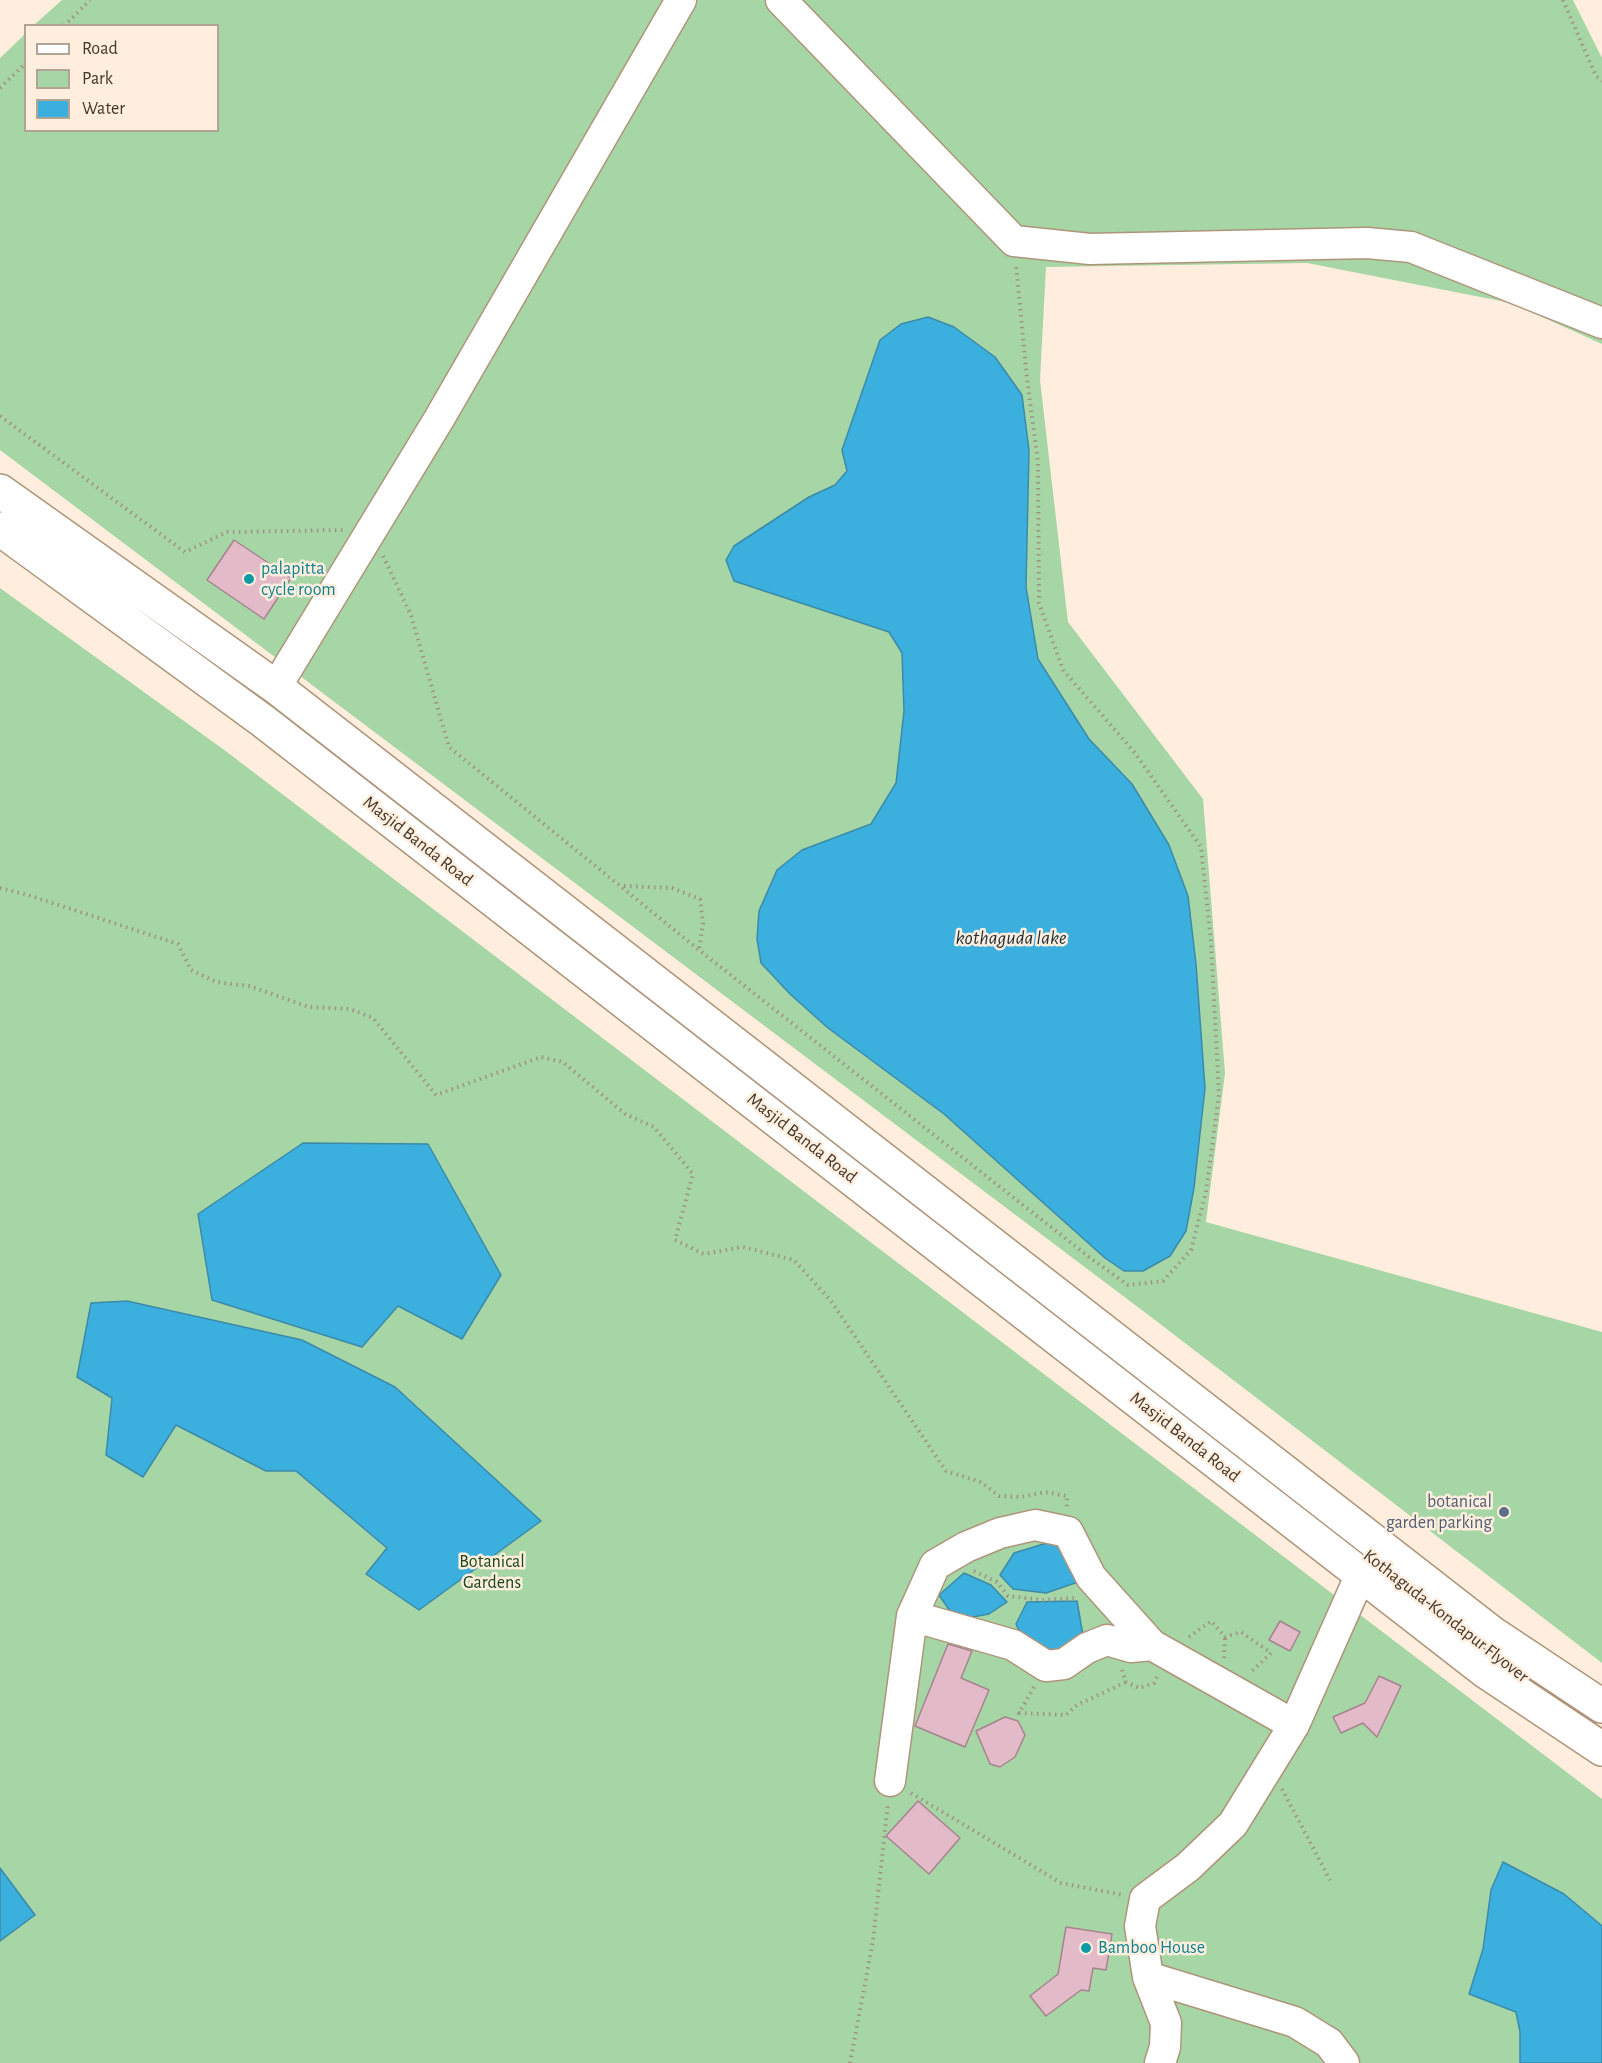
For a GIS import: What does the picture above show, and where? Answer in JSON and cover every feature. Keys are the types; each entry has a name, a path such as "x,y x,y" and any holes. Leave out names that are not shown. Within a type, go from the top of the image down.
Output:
{"main road":[{"name":"Masjid Banda Road","path":"0,492 276,687 1492,1633 1602,1706"},
{"name":"Masjid Banda Road","path":"0,529 272,728 1485,1671 1602,1749"},
{"name":"Kothaguda-Kondapur Flyover","path":"1303,1487 1344,1535 1548,1696 1602,1731"}],"lane":[{"path":"276,687 445,409 681,0"},
{"path":"781,0 1014,242 1090,249 1367,243 1411,247 1602,323"},
{"path":"890,1781 912,1616 935,1565 966,1547 1000,1533 1035,1525 1068,1532 1091,1577 1159,1649 1294,1725"},
{"path":"1160,2063 1165,2047 1166,2023 1148,1977 1140,1926 1145,1899 1188,1867 1233,1824 1294,1725 1361,1574"},
{"path":"912,1616 1013,1645 1046,1666 1064,1664 1087,1648 1107,1640 1131,1647 1159,1649"},
{"path":"1148,1977 1295,2022 1329,2043 1344,2063"}],"path":[{"path":"66,24 90,0"},
{"path":"1563,0 1596,76 1602,81"},
{"path":"0,88 24,65"},
{"path":"0,416 185,552 227,532 371,531 411,615 449,747 624,886 699,950 1089,1257 1128,1285 1163,1281 1191,1250 1206,1192 1219,1094 1211,942 1201,847 1135,753 1063,670 1039,603 1038,462 1027,379 1014,242"},
{"path":"624,886 672,888 700,898 703,924 699,950"},
{"path":"0,888 178,944 191,970 216,982 249,986 309,1007 350,1009 373,1018 436,1095 541,1057 564,1062 625,1114 654,1127 693,1174 675,1240 704,1254 743,1247 794,1260 831,1301 946,1471 981,1482 999,1496 1021,1497 1045,1492 1067,1496 1068,1532"},
{"path":"997,1582 1008,1596 1043,1600 1058,1599"},
{"path":"1159,1649 1211,1621 1225,1637 1224,1658 1228,1665"},
{"path":"1225,1637 1241,1632 1271,1653 1247,1674"},
{"path":"1046,1666 1019,1713 1066,1715 1077,1705 1126,1682"},
{"path":"1270,1765 1330,1880"},
{"path":"850,2063 873,1941 890,1781 1061,1883 1145,1899"}],"green space":[{"path":"62,0 1573,0 1602,58 1602,344 1511,303 1307,263 1046,267 1040,380 1068,622 1203,799 1225,1073 1206,1222 1602,1332 1602,1663 1151,1317 0,450 0,58 24,35 24,132 219,132 219,24 35,24"},
{"name":"Botanical Gardens","path":"0,588 227,752 1602,1799 1602,2063 0,2063"}],"water":[{"name":"kothaguda lake","path":"928,317 954,327 995,357 1022,395 1029,450 1026,587 1038,659 1089,739 1132,784 1169,845 1188,896 1196,964 1205,1088 1194,1188 1186,1231 1170,1256 1143,1271 1124,1271 1105,1258 944,1114 828,1028 790,994 761,963 757,939 759,911 777,870 802,850 871,824 896,783 904,711 902,653 889,632 734,581 726,560 734,546 809,497 835,485 847,471 842,450 880,340 901,324"},
{"path":"303,1143 428,1144 501,1275 462,1339 398,1306 362,1347 212,1300 198,1214"},
{"path":"127,1301 302,1340 395,1387 541,1521 419,1610 366,1574 387,1548 296,1471 266,1471 176,1425 143,1477 106,1455 112,1398 77,1377 91,1303"},
{"path":"1060,1539 1078,1582 1046,1593 1013,1589 1000,1575 1014,1553"},
{"path":"964,1573 991,1585 1007,1602 989,1614 956,1620 939,1595"},
{"path":"1077,1601 1084,1641 1053,1657 1024,1642 1016,1624 1027,1602"},
{"path":"1503,1862 1564,1894 1602,1926 1602,2063 1520,2063 1520,2032 1516,2012 1469,1994 1483,1949 1491,1890"},
{"path":"0,1868 35,1915 0,1941"}],"building":[{"name":"palapitta cycle room","path":"234,540 291,578 264,619 207,580"},
{"path":"1280,1621 1300,1632 1290,1651 1269,1640"},
{"path":"948,1644 972,1651 961,1678 989,1690 965,1747 915,1726"},
{"path":"1379,1676 1401,1686 1377,1737 1363,1723 1341,1733 1333,1717 1365,1703"},
{"path":"1005,1717 1018,1721 1025,1735 1015,1757 1000,1767 990,1764 976,1731"},
{"path":"918,1801 960,1838 929,1874 886,1836"},
{"path":"1066,1927 1112,1934 1106,1970 1093,1968 1089,1991 1081,1990 1046,2016 1030,1996 1058,1974"}],"place":[{"name":"palapitta cycle room","path":"249,579"},
{"name":"botanical garden parking","path":"1504,1512"},
{"name":"Bamboo House","path":"1086,1948"}]}
